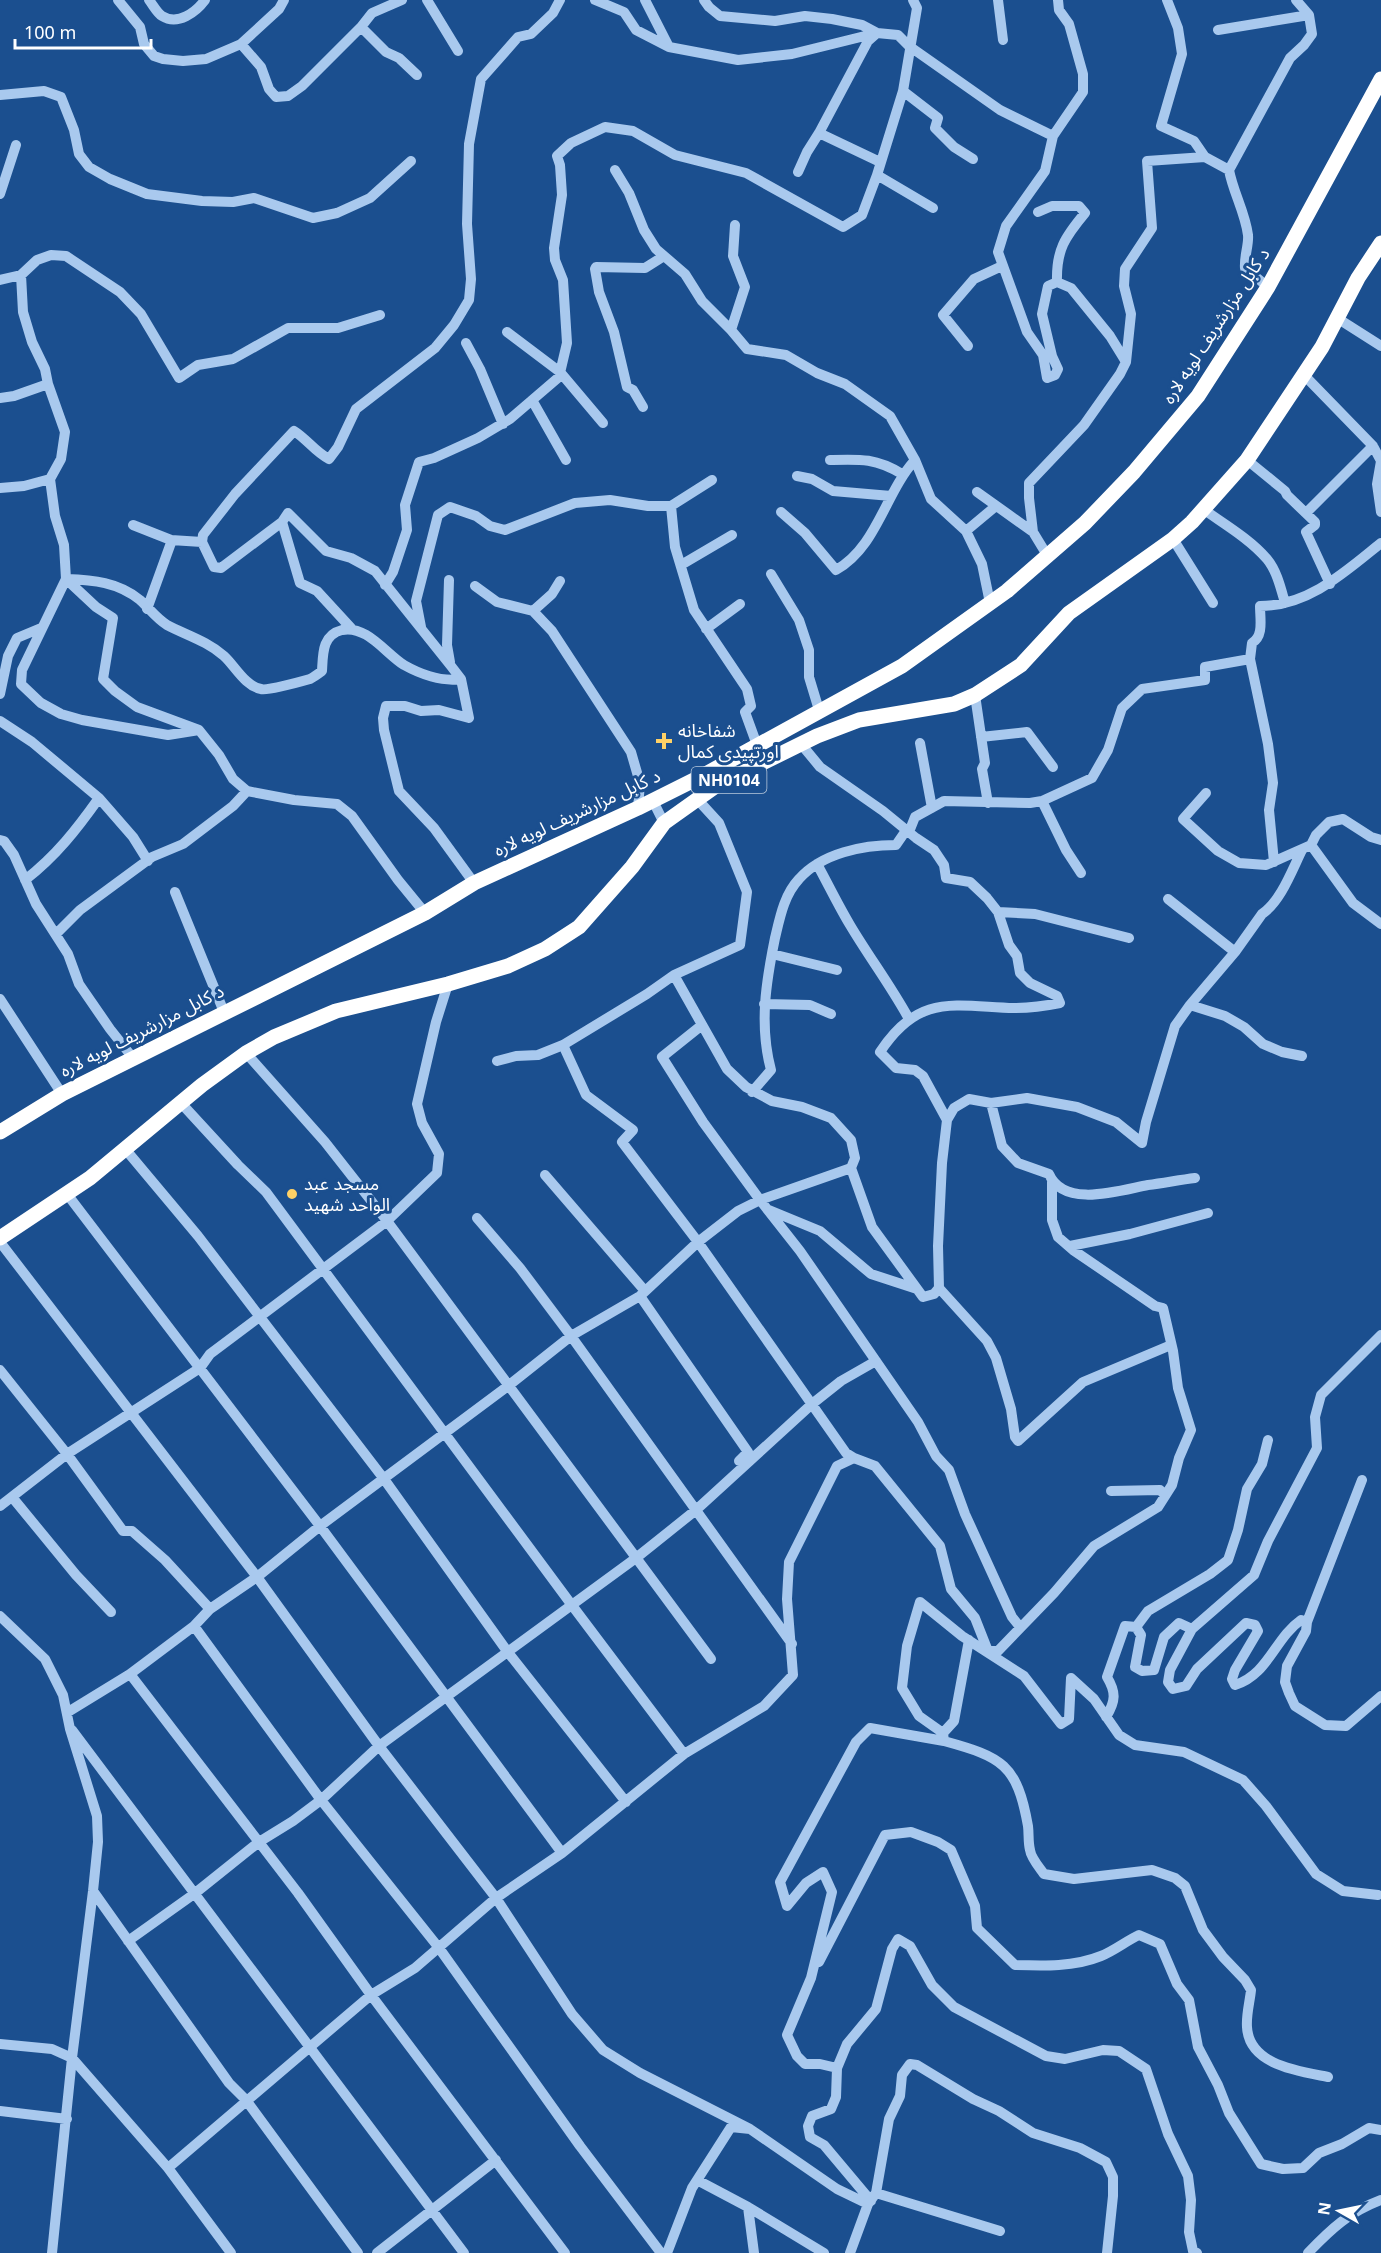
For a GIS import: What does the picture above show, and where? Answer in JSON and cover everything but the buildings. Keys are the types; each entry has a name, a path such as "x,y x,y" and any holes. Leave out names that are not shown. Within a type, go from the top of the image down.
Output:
{"highway":[{"name":"د کابل مزارشریف لویه لاره","path":"0,1130 62,1094 425,913 474,883 653,801 902,666 990,603 1085,523 1134,472 1198,396 1268,287 1381,79"},
{"name":"NH0104","path":"0,1240 126,1150 181,1103 246,1053 274,1037 336,1011 448,984 508,966 545,949 579,927 632,867 664,823 716,786 801,744 859,720 954,704 975,695 1021,665 1069,613 1173,539 1192,522 1247,460 1322,347 1358,278 1380,246"}],"street":[{"path":"118,0 140,27 144,44 154,56 163,59 206,59 242,44 279,9 284,0"},
{"path":"149,0 162,16 175,20 187,16 205,0"},
{"path":"242,44 261,67 269,89 276,97 288,96 302,86 372,13 402,0"},
{"path":"427,0 458,51"},
{"path":"474,883 434,828 399,790 384,730 383,718 386,706 405,706 421,711 439,710 469,718 461,679 421,628 375,571 351,558 326,551 288,513 282,522 221,568 214,567 202,542 203,535 235,494 294,431 304,437 316,453 329,459 338,447 356,409 435,348 454,325 469,300 471,279 467,224 469,144 481,79 518,37 531,34 553,13 560,0"},
{"path":"595,0 624,12 636,30 669,48 738,60 792,54 877,33 898,35 909,46 1000,110 1053,136"},
{"path":"645,0 669,48"},
{"path":"704,0 708,7 720,16 775,21 805,16 862,25 877,33"},
{"path":"385,585 393,572 407,530 405,505 419,462 434,458 503,424 559,377 567,343 562,280 555,260 554,248 562,195 560,165 557,156 571,143 605,127 633,131 675,155 746,174 843,227 862,215 903,91 917,8 913,0"},
{"path":"998,0 1003,40"},
{"path":"1058,0 1059,10 1069,24 1083,74 1083,92 1053,136 1045,171 1006,226 998,252 1027,332 1043,355 1047,378 1055,375 1058,369 1052,356 1042,314 1048,286 1057,282 1071,288 1110,336 1126,362"},
{"path":"1167,0 1178,28 1182,54 1161,126 1178,136 1194,141 1204,157 1229,170 1243,212 1248,238 1244,255 1245,268 1268,287"},
{"path":"1229,170 1290,58 1312,34 1309,15 1296,0"},
{"path":"1218,30 1309,15"},
{"path":"361,27 386,52 399,58 417,75"},
{"path":"798,172 868,40 877,33"},
{"path":"0,95 44,91 61,97 74,130 79,154 89,167 110,179 147,194 233,202 254,198 313,218 336,213 370,198 411,161"},
{"path":"903,91 938,118 935,128 954,147 973,159"},
{"path":"819,133 880,162"},
{"path":"0,194 16,145"},
{"path":"1033,532 1029,483 1084,425 1126,362 1131,314 1124,286 1125,269 1152,228 1147,161 1204,157"},
{"path":"615,170 629,193 644,230 656,249 685,274 702,301 747,349 786,355 818,373 845,384 890,416 915,460 931,499 966,531 982,564 990,603"},
{"path":"877,175 933,208"},
{"path":"1038,212 1052,206 1079,206 1089,212 1071,230 1058,256 1057,282"},
{"path":"731,330 745,287 733,256 735,225"},
{"path":"0,280 21,275 37,260 51,255 66,256 120,292 141,314 179,378 198,364 233,359 288,328 338,328 380,315"},
{"path":"643,407 633,390 627,387 614,332 599,292 595,269 596,267 645,267 664,256"},
{"path":"968,346 943,315 974,279 1002,266"},
{"path":"21,275 23,312 32,342 45,369 65,432 61,459 50,479 55,516 64,545 66,579 22,670 21,684 41,703 62,714 116,727 168,735 199,730"},
{"path":"1337,318 1381,346"},
{"path":"507,332 560,372 603,423"},
{"path":"466,343 480,369 503,424"},
{"path":"1304,375 1373,446 1381,461 1377,484 1381,512"},
{"path":"0,398 14,396 48,384"},
{"path":"532,400 566,460"},
{"path":"1306,513 1373,446"},
{"path":"830,460 864,459 885,464 902,474"},
{"path":"781,512 805,533 836,570 861,551 902,474 915,460"},
{"path":"1247,460 1285,491 1316,524 1306,532 1330,584"},
{"path":"797,476 812,479 833,490 891,496"},
{"path":"0,488 24,486 50,479"},
{"path":"421,628 416,601 438,515 450,507 476,516 490,526 505,530 575,503 610,500 648,506 671,506 712,480"},
{"path":"976,492 1033,532 1047,555"},
{"path":"671,506 675,547 694,610 747,689 751,706 745,712 757,745"},
{"path":"966,531 996,506"},
{"path":"1203,509 1267,560 1277,578 1285,603"},
{"path":"282,522 300,583 317,591 351,628 370,637 418,672 452,680 461,679"},
{"path":"133,525 172,540 202,542"},
{"path":"681,565 732,535"},
{"path":"1173,539 1213,603"},
{"path":"147,609 172,540"},
{"path":"1274,862 1269,810 1273,783 1268,744 1250,659 1252,643 1258,640 1260,635 1260,606 1285,603 1330,584 1381,543"},
{"path":"771,574 800,620 809,650 809,677 819,710"},
{"path":"66,579 93,580 124,590 141,601 147,609 166,624 206,643 224,656 240,675 259,690 311,678 322,671 325,641 334,632 351,628"},
{"path":"66,579 96,607 113,618 103,679 114,691 137,706 199,730 219,755 233,779 247,791 294,800 337,804 352,816 425,913"},
{"path":"448,580 447,645 451,666"},
{"path":"533,611 552,594 560,581"},
{"path":"475,586 497,602 533,611 552,631 631,752 640,783 638,808"},
{"path":"706,629 740,604"},
{"path":"0,694 8,656 17,638 41,628"},
{"path":"752,1092 771,1070 767,1054 764,1004 782,907 799,878 817,864 840,854 874,845 896,845 908,831 915,817 944,801 988,803 1042,801 1092,778 1108,750 1122,708 1142,689 1205,680 1204,667 1250,659"},
{"path":"975,695 985,765 982,769 988,803"},
{"path":"0,721 32,742 99,798 133,837 148,861"},
{"path":"981,737 1027,732 1053,767"},
{"path":"920,743 932,808"},
{"path":"801,744 820,766 934,850 944,865 946,878 970,882 987,898 998,912 1009,945 1017,956 1020,973 1030,983 1057,996 1060,1003 1035,1008 951,1005 927,1009 909,1019 893,1033 880,1052 896,1068 915,1070 923,1076 947,1120"},
{"path":"57,933 80,910 148,861 183,844 233,806 247,791"},
{"path":"1206,793 1183,819 1218,851 1239,863 1266,865 1307,847"},
{"path":"26,880 48,862 75,833 99,798"},
{"path":"497,1061 516,1056 538,1055 562,1045 647,994 674,975 740,945 747,892 719,824 697,799"},
{"path":"653,801 664,823"},
{"path":"1042,801 1066,850 1081,873"},
{"path":"1171,1345 1083,1382 1018,1441 1015,1437 1011,1409 996,1358 987,1341 939,1288 940,1191 947,1120 954,1108 969,1100 991,1103 1027,1098 1077,1107 1116,1122 1142,1143 1148,1112 1175,1026 1235,952 1262,914 1268,910 1316,835 1329,822 1343,819 1371,837 1381,840"},
{"path":"0,840 4,841 14,855 36,904 57,933 79,984 133,1058"},
{"path":"1307,847 1353,903 1381,924"},
{"path":"817,864 849,924 878,970 890,984 909,1019"},
{"path":"175,892 224,1012"},
{"path":"1168,899 1235,952"},
{"path":"998,912 1035,914 1129,938"},
{"path":"772,954 837,970"},
{"path":"674,975 727,1069 752,1092 772,1101 802,1107 831,1118 851,1140 855,1158 851,1168 872,1227 923,1298 939,1288"},
{"path":"111,1612 4,1502 67,1454 200,1368 210,1354 387,1221 437,1173 439,1154 422,1123 417,1104 436,1022 448,984"},
{"path":"0,999 62,1094"},
{"path":"764,1004 810,1005 831,1014"},
{"path":"1190,1005 1225,1016 1244,1027 1263,1044 1282,1052 1302,1056"},
{"path":"702,1025 662,1057 697,1112 760,1200 769,1209 918,1422 936,1456 949,1470 970,1524 1012,1617 1020,1627"},
{"path":"562,1045 586,1095 633,1130 622,1142 698,1242 846,1453 875,1466 940,1546 951,1589 975,1618 988,1652"},
{"path":"246,1053 325,1142 387,1221 711,1659"},
{"path":"181,1103 266,1192 684,1754"},
{"path":"988,1652 998,1651 1054,1593 1094,1546 1158,1507 1172,1485 1179,1458 1191,1430 1178,1388 1163,1308 1155,1306 1058,1237 1052,1220 1052,1182 1049,1174 1018,1163 1002,1146 991,1103"},
{"path":"126,1150 198,1236 384,1479 507,1651 626,1802"},
{"path":"68,1712 129,1674 194,1626 210,1609 257,1577 320,1526 508,1386 571,1336 642,1294 698,1242 738,1211 760,1200 851,1168"},
{"path":"545,1175 642,1294 748,1452 728,1472 728,1481"},
{"path":"1052,1182 1072,1193 1097,1195 1195,1178"},
{"path":"67,1194 320,1526 562,1853"},
{"path":"769,1209 820,1231 871,1274 917,1289"},
{"path":"1070,1246 1130,1234 1208,1213"},
{"path":"477,1218 520,1268 571,1336 766,1611 792,1644"},
{"path":"0,1240 257,1577 379,1746 496,1898 572,2014 603,2050 640,2073 750,2129 837,2189 1000,2231"},
{"path":"1307,1622 1300,1620 1292,1625 1267,1661 1246,1682 1235,1685 1232,1679 1258,1631 1255,1625 1246,1623 1197,1669 1186,1686 1173,1689 1168,1682 1170,1670 1192,1629 1254,1575 1268,1541 1317,1448 1315,1417 1321,1395 1381,1335"},
{"path":"128,1941 194,1894 259,1842 321,1800 379,1746 636,1558 696,1510 812,1404 841,1382 876,1361"},
{"path":"0,1370 67,1454 123,1531 132,1531 165,1560 210,1609"},
{"path":"1136,1627 1149,1611 1210,1574 1228,1560 1238,1530 1247,1489 1262,1464 1268,1440"},
{"path":"168,2168 371,1995 415,1968 496,1898 562,1853 684,1754 764,1706 782,1689 793,1675 788,1599 789,1562 837,1466 854,1458"},
{"path":"1362,1480 1307,1622 1306,1631 1287,1666 1285,1682 1295,1706 1325,1725 1346,1726 1381,1696"},
{"path":"1111,1491 1160,1491 1165,1495"},
{"path":"943,1737 919,1716 902,1688 907,1646 920,1602 969,1640 1024,1676 1061,1724 1069,1719 1071,1678 1095,1699 1119,1735 1135,1746 1184,1752 1243,1780 1266,1806 1316,1874 1343,1891 1378,1895"},
{"path":"0,1616 45,1659 63,1695 70,1729 97,1816 98,1842 93,1891 72,2058 52,2253"},
{"path":"1136,1627 1141,1635 1135,1667 1142,1671 1154,1670 1164,1637 1179,1623 1192,1629"},
{"path":"194,1626 321,1800 439,1948 580,2146 661,2253"},
{"path":"1106,1717 1112,1708 1114,1690 1107,1677 1125,1626 1136,1627"},
{"path":"943,1737 954,1721 969,1640"},
{"path":"129,1674 298,1893 371,1995 565,2253"},
{"path":"811,1978 832,1892 823,1872 806,1882 787,1906 780,1882 856,1742 870,1728 943,1737 1000,1762 1013,1775 1024,1803 1029,1852 1044,1874 1074,1879 1152,1870 1175,1878 1185,1887 1203,1930 1251,1990 1247,2027 1251,2044 1263,2058 1328,2077"},
{"path":"70,1729 75,1732 464,2253"},
{"path":"837,2068 806,2064 797,2056 786,2036 811,1978 885,1835 911,1832 938,1842 951,1850 975,1906 977,1928 1015,1965 1072,1964 1102,1956 1139,1935 1160,1944 1177,1984 1189,2001 1198,2047 1218,2085 1229,2113 1261,2164 1283,2169 1302,2168 1318,2153 1342,2144 1369,2128 1381,2130"},
{"path":"93,1891 229,2083 246,2100 358,2253"},
{"path":"871,2199 824,2145 810,2137 808,2126 812,2116 831,2109 836,2097 837,2068 847,2044 876,2009 892,1949 898,1939 910,1946 932,1985 954,2007 1046,2056 1065,2059 1103,2050 1119,2051 1146,2069 1168,2134 1188,2176 1191,2200 1189,2232 1193,2251 1197,2253"},
{"path":"0,2044 52,2049 72,2058 168,2168 231,2253"},
{"path":"850,2253 871,2199 889,2119 900,2096 902,2075 910,2064 917,2065 1033,2133 1080,2148 1106,2162 1113,2177 1107,2253"},
{"path":"0,2111 67,2119"},
{"path":"667,2253 697,2180 730,2127 750,2129"},
{"path":"377,2253 496,2160"},
{"path":"697,2180 748,2206 824,2253"},
{"path":"1308,2253 1334,2226 1360,2208 1381,2200"},
{"path":"748,2206 754,2253"}],"place":[{"name":"شفاخانه اورتپیدی کمال","path":"664,741"},
{"name":"مسجد عبد الواحد شهید","path":"292,1194"}]}
